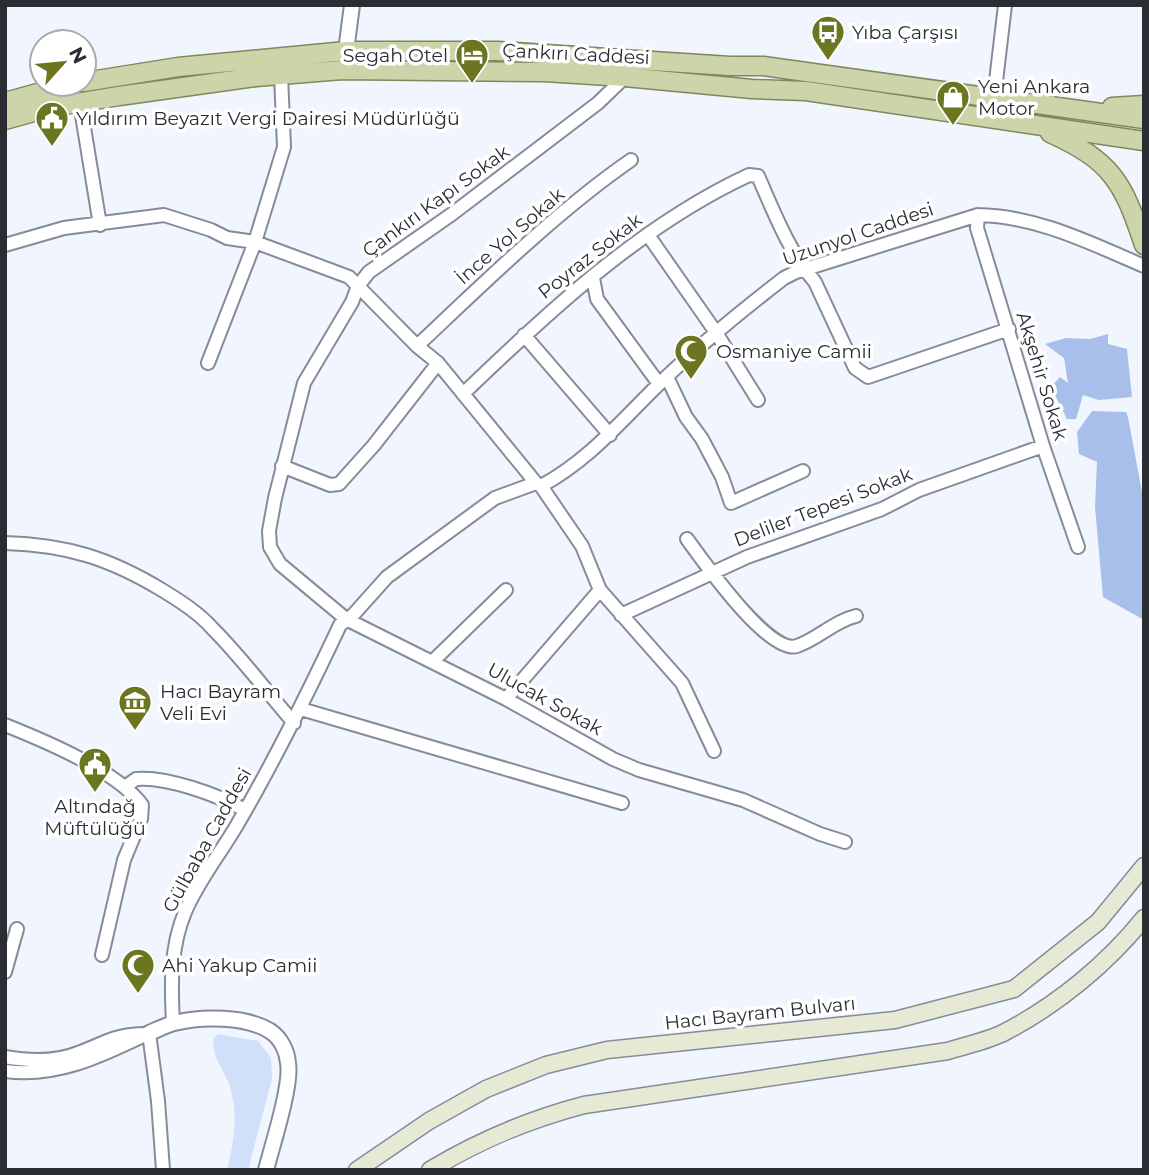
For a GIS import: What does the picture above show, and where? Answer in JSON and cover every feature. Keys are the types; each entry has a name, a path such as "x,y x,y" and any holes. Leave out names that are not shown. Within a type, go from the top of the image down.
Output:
{"main road":[{"name":"Çankırı Caddesi","path":"98,80 178,67 316,52 498,51 704,65 763,66 1144,119"},
{"name":"Çankırı Caddesi","path":"5,120 80,103 281,75 342,69 466,70 625,77 752,89 806,91 1144,141"},
{"path":"5,102 28,96"},
{"path":"1059,109 1144,105"},
{"path":"1031,124 1080,146 1107,167 1130,201 1144,244"},
{"name":"Hacı Bayram Bulvarı","path":"357,1170 429,1121 486,1089 546,1065 607,1050 895,1020 1014,989 1098,922 1144,866"},
{"path":"430,1170 503,1130 584,1105 948,1051 1003,1033 1070,991 1133,932 1144,918"}],"street":[{"path":"346,51 352,5"},
{"path":"994,98 1005,5"},
{"path":"208,363 255,242 284,147 281,75"},
{"name":"Çankırı Kapı Sokak","path":"5,245 64,228 164,215 227,238 255,242 349,277 358,286 369,272 474,198 588,111 625,77"},
{"path":"80,103 100,225"},
{"name":"İnce Yol Sokak","path":"417,346 506,263 609,175 631,160"},
{"name":"Poyraz Sokak","path":"463,394 564,299 688,208 749,175 758,176 805,271"},
{"name":"Uzunyol Caddesi","path":"346,619 353,615 387,577 495,498 560,475 588,456 715,331 784,278 978,215 1007,216 1056,229 1144,266"},
{"name":"Akşehir Sokak","path":"978,215 978,228 1043,446 1078,547"},
{"path":"648,235 715,331 758,400"},
{"path":"805,271 815,282 855,368 868,377 1009,329"},
{"path":"593,278 597,299 663,380 707,448 722,477 731,503 803,471"},
{"path":"438,363 374,445 339,484 330,485 282,466 304,383 352,302 358,286 417,346 438,363 539,484 582,546 600,590 682,683 714,751"},
{"path":"524,335 610,435"},
{"name":"Deliler Tepesi Sokak","path":"621,615 747,557 898,503 919,490 1043,446"},
{"name":"Ulucak Sokak","path":"282,466 269,531 270,547 280,564 346,619 506,699 639,771 743,800 820,834 845,842"},
{"path":"687,539 754,622 782,645 795,647 856,616"},
{"path":"5,543 43,544 86,553 137,575 197,614 214,629 294,723"},
{"path":"432,662 506,590"},
{"path":"506,699 600,590"},
{"name":"Gülbaba Caddesi","path":"173,1023 174,950 185,912 294,723 340,625 346,619"},
{"path":"301,709 622,803"},
{"path":"5,725 105,772 125,787 142,805 143,812 124,860 102,955"},
{"path":"125,787 136,779 157,780 210,794 245,810"},
{"path":"5,972 17,929"},
{"path":"5,1071 40,1073 85,1062 173,1023 205,1019 241,1021 272,1031 280,1040 289,1067 266,1170"},
{"path":"5,1056 29,1059 63,1057 121,1035 149,1033"},
{"path":"149,1033 163,1170"}],"shaded area":[{"path":"1108,334 1108,344 1127,349 1132,397 1099,400 1083,395 1076,419 1067,419 1051,387 1060,377 1068,383 1064,358 1045,344 1066,338 1090,339"},
{"path":"1092,411 1126,412 1128,417 1144,503 1144,620 1103,597 1095,507 1097,462 1079,454 1077,432"},
{"path":"218,1034 258,1041 271,1058 272,1079 248,1170 227,1170 235,1116 229,1084 214,1051 214,1038"}],"place":[{"name":"Yıba Çarşısı","path":"828,62"},
{"name":"Segah Otel","path":"472,85"},
{"name":"Yeni Ankara Motor","path":"953,127"},
{"name":"Yıldırım Beyazıt Vergi Dairesi Müdürlüğü","path":"52,148"},
{"name":"Osmaniye Camii","path":"691,381"},
{"name":"Hacı Bayram Veli Evi","path":"135,732"},
{"name":"Altındağ Müftülüğü","path":"95,794"},
{"name":"Ahi Yakup Camii","path":"138,995"}]}
